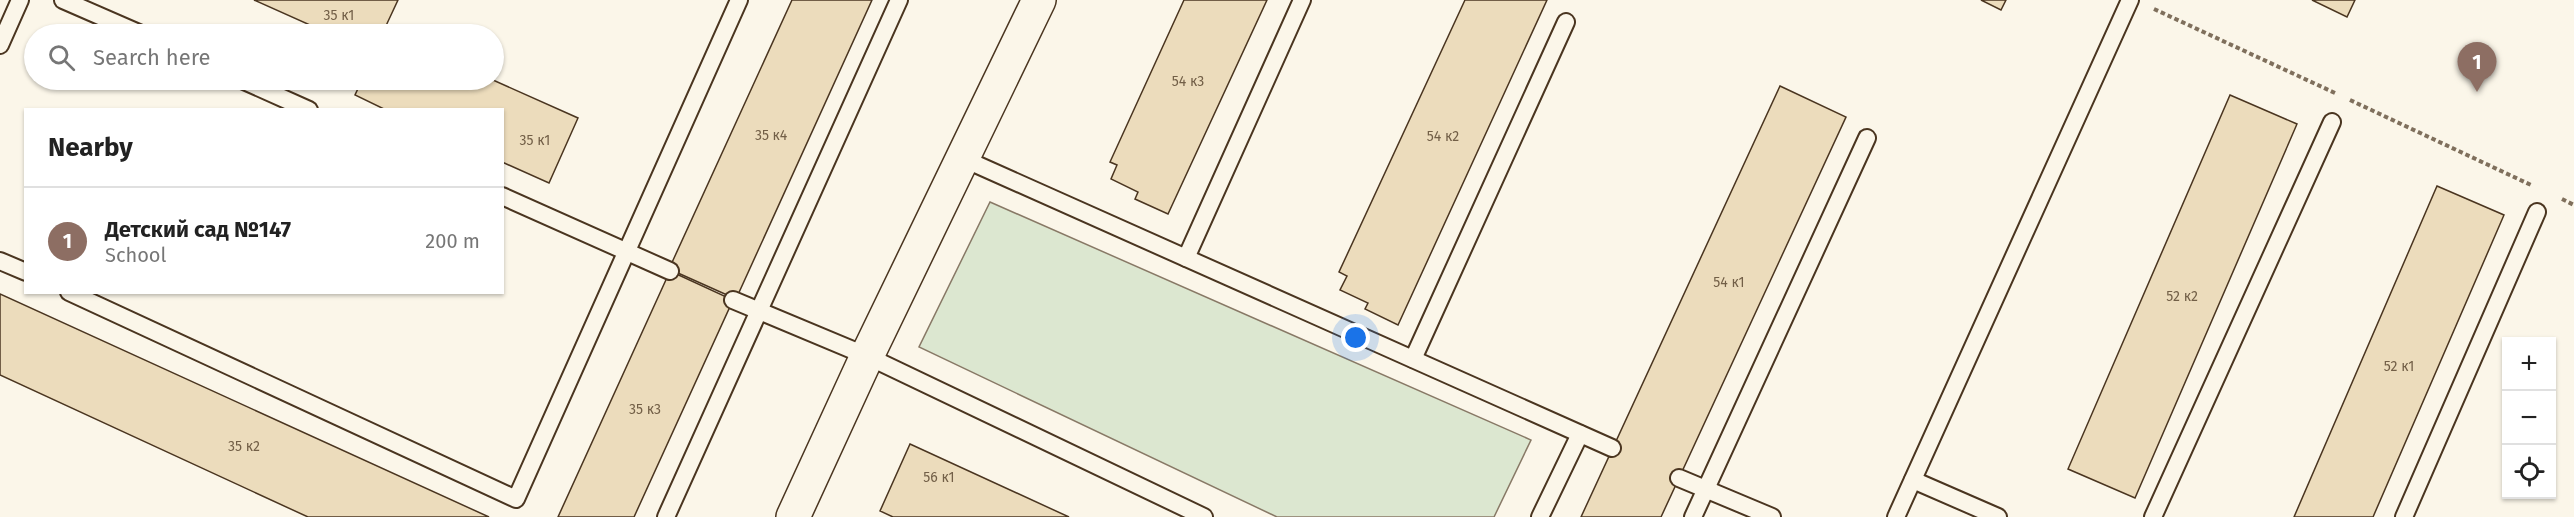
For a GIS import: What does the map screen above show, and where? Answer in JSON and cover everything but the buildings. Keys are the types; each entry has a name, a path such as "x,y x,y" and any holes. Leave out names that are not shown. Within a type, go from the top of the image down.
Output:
{"street":[{"path":"793,517 867,356 1039,0"}],"lane":[{"path":"0,45 20,0"},
{"path":"63,0 118,24"},
{"path":"73,294 516,499 739,0"},
{"path":"666,517 899,0"},
{"path":"1186,258 1302,0"},
{"path":"1896,517 2130,0"},
{"path":"1413,359 1566,22"},
{"path":"264,90 305,108"},
{"path":"2153,517 2332,122"},
{"path":"1693,517 1867,138"},
{"path":"962,158 1612,448"},
{"path":"504,197 669,271"},
{"path":"2404,517 2537,212"},
{"path":"0,261 24,272"},
{"path":"733,300 867,356 1204,517"},
{"path":"1540,517 1580,434"},
{"path":"1679,478 1772,517"},
{"path":"1913,480 1998,517"}],"green space":[{"path":"990,202 1531,440 1494,517 1277,517 919,347"}],"place":[{"name":"Детский сад №147","path":"2477,92"}]}
